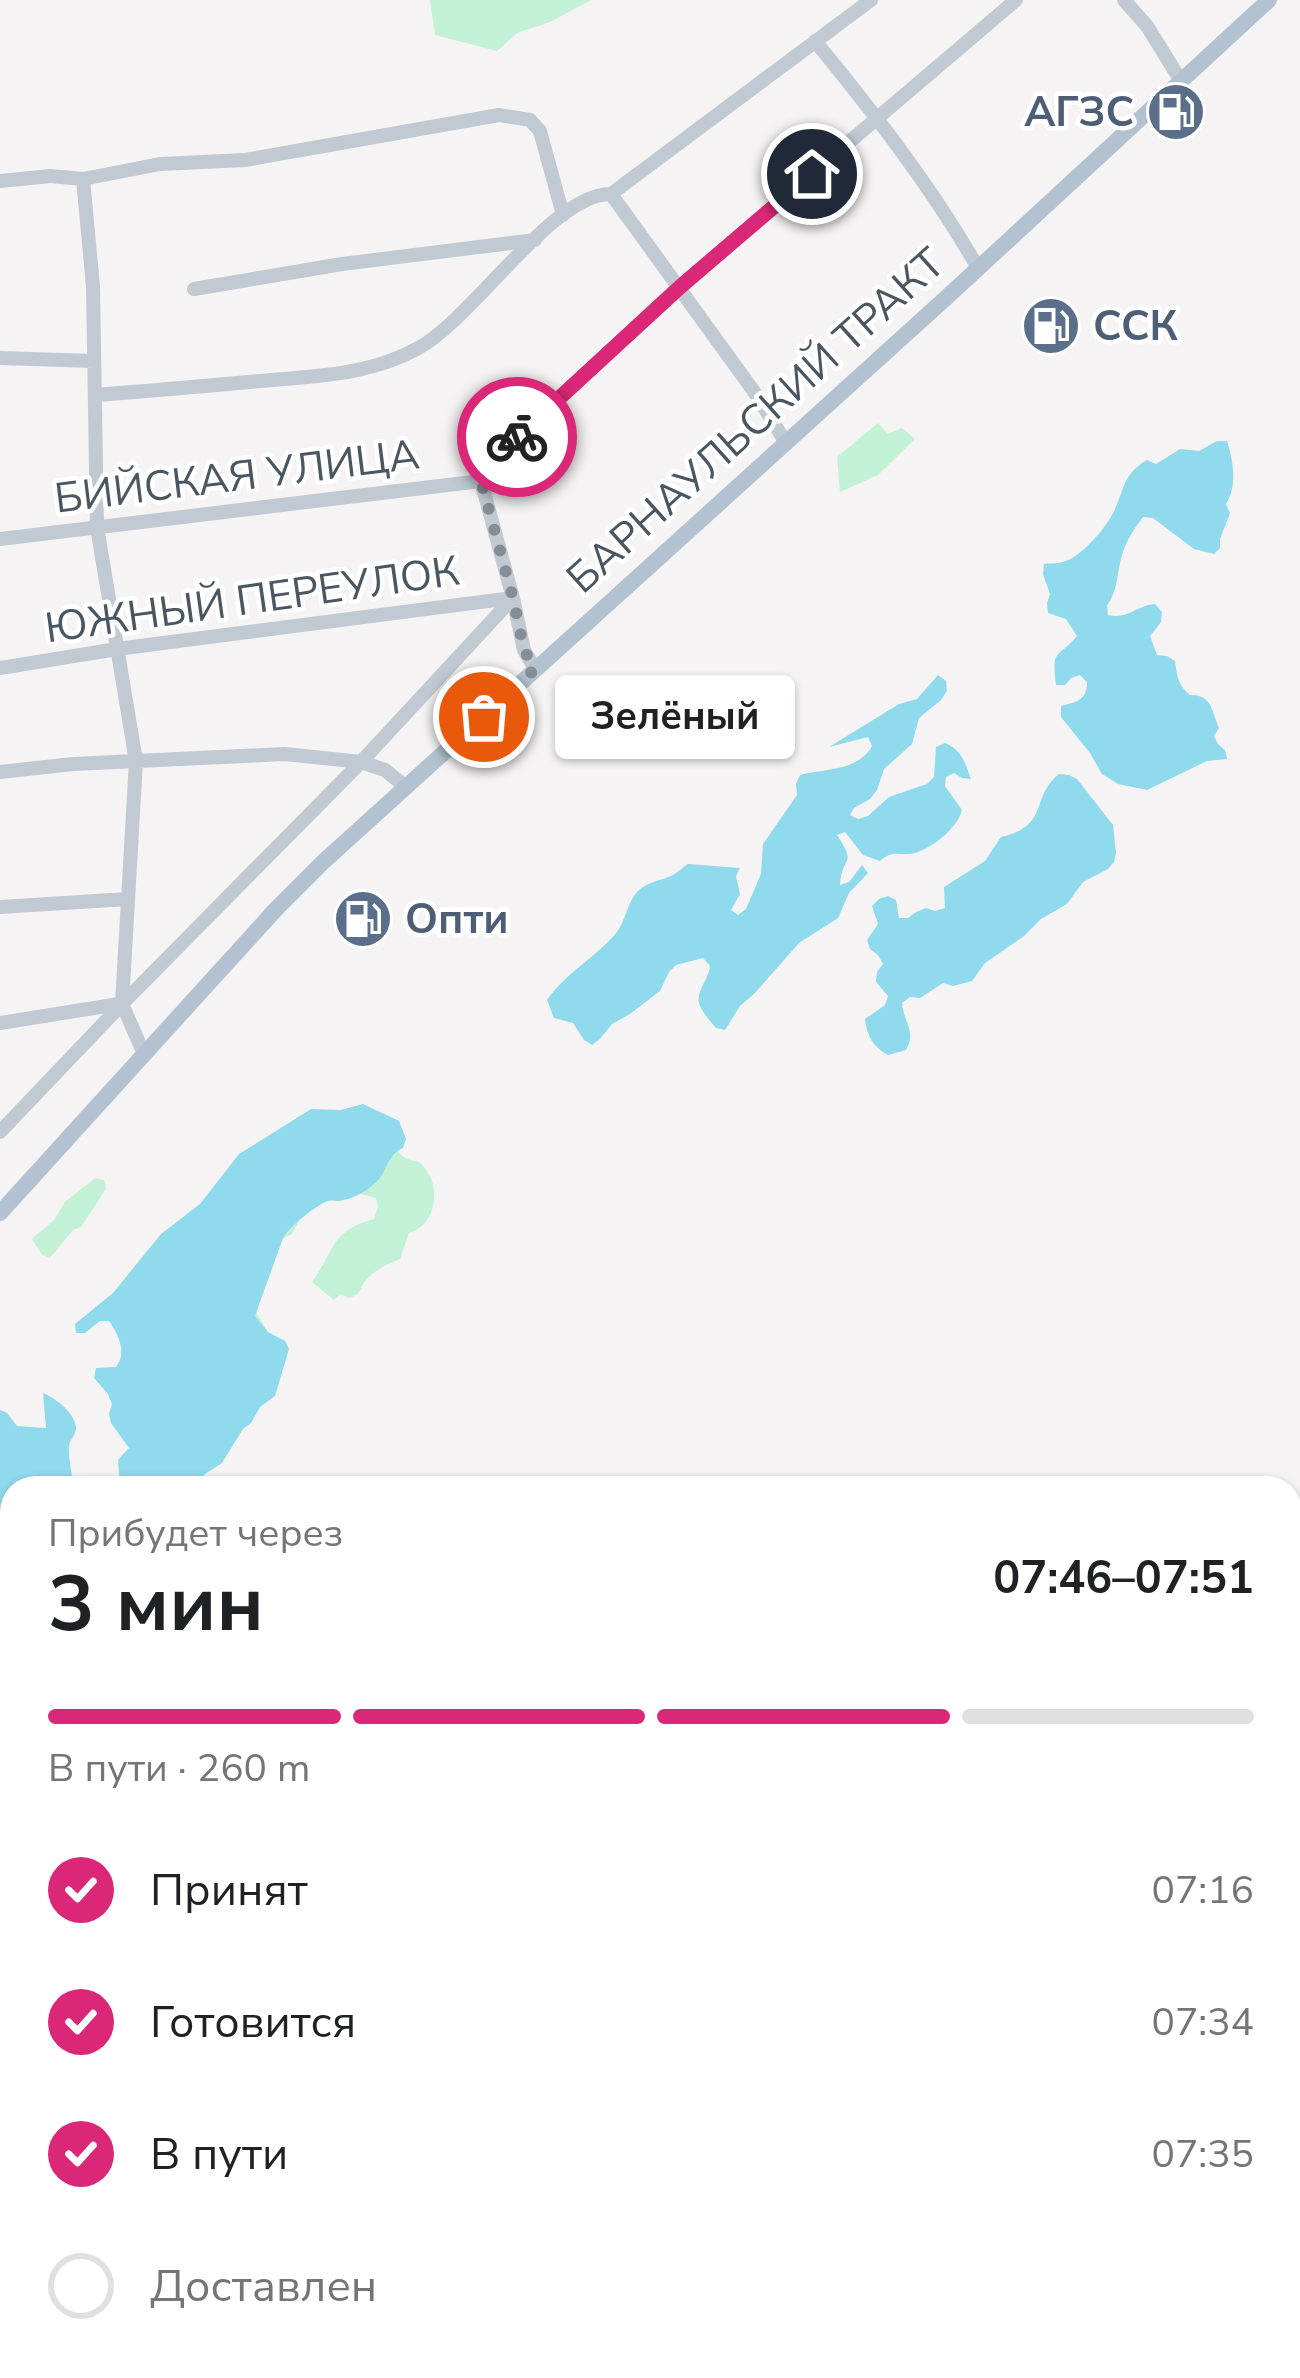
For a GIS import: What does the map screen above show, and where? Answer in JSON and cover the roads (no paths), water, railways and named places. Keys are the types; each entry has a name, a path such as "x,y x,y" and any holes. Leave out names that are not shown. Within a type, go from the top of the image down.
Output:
{"main road":[{"name":"БАРНАУЛЬСКИЙ ТРАКТ","path":"0,1213 7,1194 292,893 1269,0"}],"street":[{"path":"95,395 340,374 395,361 427,343 563,215 590,196 611,194 871,0"},
{"name":"БИЙСКАЯ УЛИЦА","path":"0,539 481,481 490,462 680,287 1016,0"},
{"path":"1124,0 1147,26 1181,81"},
{"path":"814,41 879,118 978,268"},
{"path":"0,181 83,178 160,164 245,160 500,115 530,120 540,131 563,215"},
{"path":"83,178 93,286 97,527 136,761 122,1004 144,1054"},
{"path":"611,194 786,442"},
{"path":"194,289 342,264 535,240"},
{"path":"0,358 94,361"},
{"path":"481,481 524,650 535,669"},
{"path":"0,1132 361,762 513,598"},
{"name":"ЮЖНЫЙ ПЕРЕУЛОК","path":"0,668 513,598"},
{"path":"0,772 285,754 361,762 385,770 406,788"},
{"path":"0,907 128,898"},
{"path":"0,1023 122,1004"}],"water":[{"path":"1227,441 1233,473 1226,504 1230,513 1220,548 1214,554 1194,549 1153,518 1143,517 1124,550 1107,606 1108,615 1115,616 1155,604 1162,612 1150,636 1157,655 1175,661 1183,688 1210,705 1219,728 1214,736 1227,759 1207,761 1147,790 1118,784 1102,774 1061,717 1061,706 1080,699 1087,682 1080,675 1056,685 1055,659 1077,636 1066,619 1048,613 1044,564 1070,559 1091,543 1108,521 1128,478 1147,460 1156,464 1180,449 1199,451"},
{"path":"938,675 946,681 947,691 919,718 912,744 884,769 870,799 850,815 868,816 889,797 927,784 934,777 936,747 945,743 959,753 971,779 954,773 946,777 945,786 962,810 945,835 918,852 880,861 863,855 845,832 837,835 848,857 840,885 849,882 862,865 868,873 849,893 838,918 799,943 740,1006 725,1030 716,1028 699,1003 710,966 703,958 676,965 660,991 612,1024 592,1045 573,1023 554,1018 547,1000 616,933 634,895 646,885 688,864 740,868 736,876 740,894 731,910 738,915 746,909 761,874 763,844 797,795 800,775 858,761 872,746 868,737 829,747 899,704 917,699"},
{"path":"1059,774 1077,779 1113,825 1114,862 1083,882 1067,904 985,963 972,981 953,986 943,983 902,1003 909,1044 906,1050 883,1052 867,1031 865,1019 885,1005 888,996 876,982 883,964 867,940 878,924 872,906 888,896 896,900 899,918 926,908 945,908 944,887 985,861 1001,837 1027,826"},
{"path":"363,1104 399,1121 406,1139 369,1188 357,1196 323,1203 283,1238 255,1316 289,1349 275,1396 260,1407 222,1463 203,1476 119,1476 118,1460 129,1448 111,1423 108,1394 94,1378 96,1368 116,1367 120,1344 109,1321 100,1321 85,1333 76,1333 75,1324 113,1293 161,1234 200,1204 239,1154 311,1109 341,1110"},
{"path":"43,1393 64,1407 75,1423 69,1447 72,1476 0,1476 0,1410 17,1426 46,1428"}],"place":[{"name":"АГЗС","path":"1176,112"},
{"name":"ССК","path":"1051,326"},
{"name":"Зелёный","path":"484,717"},
{"name":"Опти","path":"363,919"}]}
